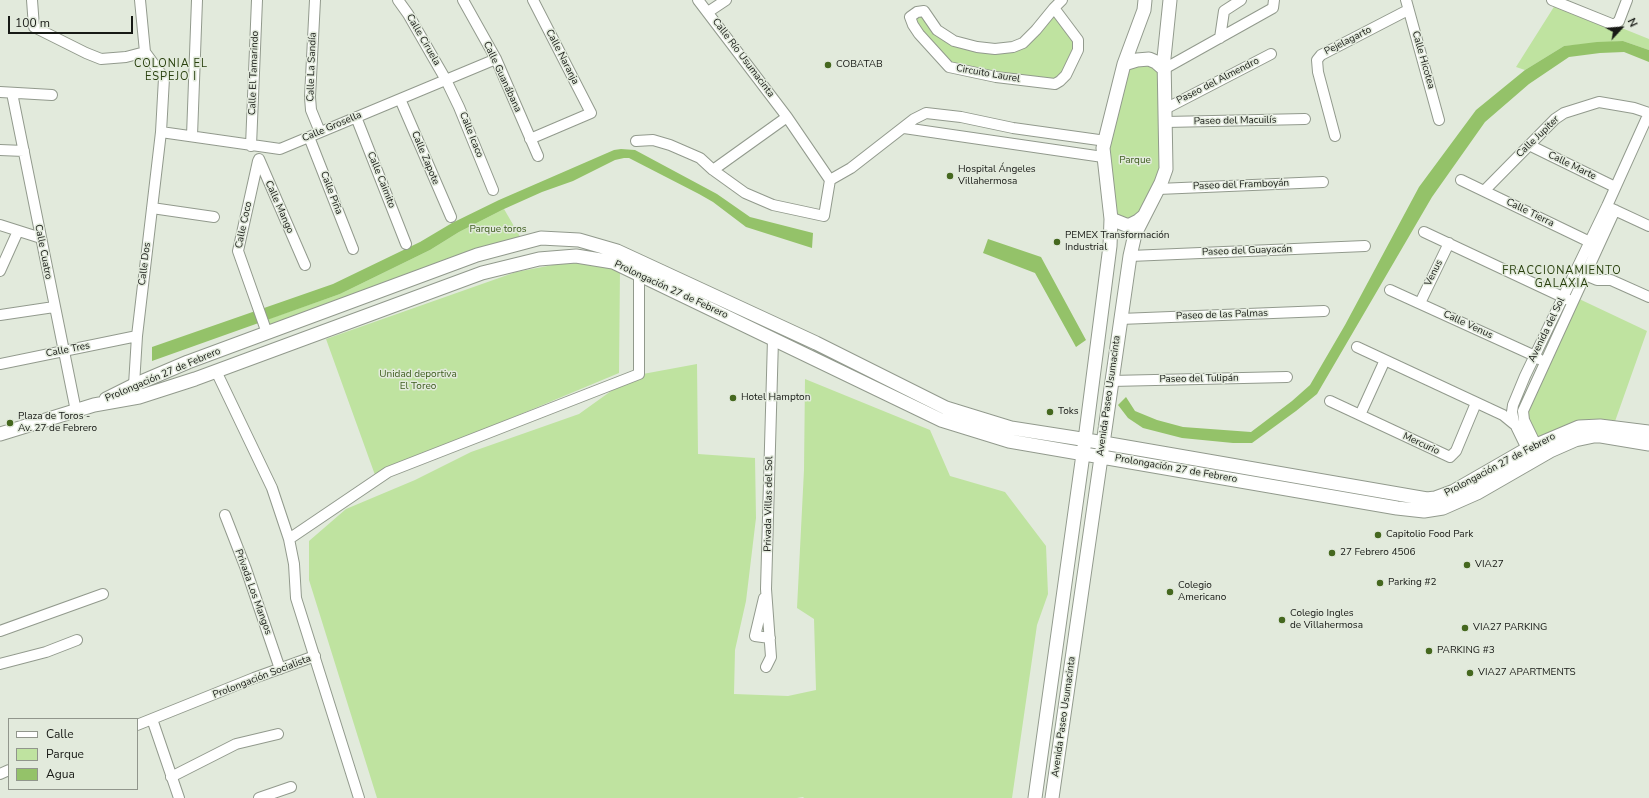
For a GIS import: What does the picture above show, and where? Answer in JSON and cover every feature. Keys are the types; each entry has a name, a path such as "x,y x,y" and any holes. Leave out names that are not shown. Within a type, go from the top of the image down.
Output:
{"main road":[{"name":"Avenida Paseo Usumacinta","path":"1035,798 1110,246 1111,219 1103,157 1124,64 1142,16 1145,0"},
{"name":"Avenida Paseo Usumacinta","path":"1052,798 1100,456 1133,239 1158,189 1166,166 1164,69 1165,34 1170,0"},
{"path":"1124,64 1137,60 1149,59 1156,62 1164,69"},
{"path":"1111,219 1126,225 1138,221 1144,215"},
{"name":"Prolongación 27 de Febrero","path":"137,391 188,362 477,256 541,238 579,240 617,251 659,269 816,343 946,408 1011,428 1084,446 1100,456 1404,509 1424,511 1443,508 1477,493 1568,431 1585,426 1600,426 1649,432"},
{"name":"Prolongación 27 de Febrero","path":"0,434 137,391 216,371 482,273 539,259 576,256 613,262 942,420 1009,440 1084,446 1102,443 1427,499 1435,498 1454,491 1534,453 1594,436 1649,444"}],"street":[{"path":"32,0 34,27 101,59 126,57 144,52 140,0"},
{"path":"192,136 197,0"},
{"name":"Calle El Tamarindo","path":"255,146 257,0"},
{"name":"Calle La Sandía","path":"315,0 310,97 311,110 320,132"},
{"name":"Calle Ciruela","path":"398,0 408,14 446,80"},
{"name":"Calle Guanábana","path":"463,0 496,59 538,156"},
{"name":"Calle Naranja","path":"530,139 591,113 533,0"},
{"name":"Calle Río Usumacinta","path":"698,0 787,117 830,180"},
{"path":"708,12 726,0"},
{"name":"Circuito Laurel","path":"1054,8 1078,40 1078,50 1066,75 1055,84 996,77 949,67 919,34 912,25 910,17 917,12 924,11 937,30 954,41 977,47 994,49 1013,47 1023,43 1036,30 1054,8 1062,0"},
{"path":"1220,38 1224,0"},
{"path":"1223,14 1226,8 1242,0"},
{"path":"1164,69 1273,8 1274,0"},
{"name":"Calle Hicotea","path":"1406,0 1439,120"},
{"path":"1556,1 1614,25 1618,23 1627,0"},
{"name":"Pejelagarto","path":"1335,136 1318,72 1317,60 1321,55 1408,10"},
{"name":"Calle Dos","path":"137,391 136,336 161,132 164,78 144,52"},
{"name":"Paseo del Almendro","path":"1166,108 1271,54"},
{"name":"Calle Grosella","path":"161,132 280,149 496,59"},
{"name":"Calle Icaco","path":"446,80 494,190"},
{"path":"0,92 52,95"},
{"name":"Calle Cuatro","path":"12,93 76,410"},
{"name":"Calle Zapote","path":"400,99 451,217"},
{"name":"Calle Jupiter","path":"1484,190 1559,116 1599,102 1649,113"},
{"path":"636,141 653,140 670,145 700,158 713,170 745,193 773,205 824,216 830,180 851,168 914,120 926,113 961,117 1007,127 1106,141"},
{"name":"Avenida del Sol","path":"1508,415 1563,296 1594,244 1610,208 1615,187 1649,113"},
{"name":"Calle Caimito","path":"356,117 406,244"},
{"path":"713,170 787,117"},
{"name":"Paseo del Macuilís","path":"1166,122 1305,119"},
{"path":"904,128 1103,157"},
{"name":"Calle Piña","path":"309,137 353,249"},
{"name":"Calle Marte","path":"1529,145 1615,187"},
{"path":"255,146 258,161"},
{"path":"0,150 24,151"},
{"name":"Calle Mango","path":"258,161 305,265"},
{"name":"Calle Coco","path":"258,161 238,251 267,333"},
{"name":"Calle Tierra","path":"1461,180 1594,244"},
{"name":"Paseo del Framboyán","path":"1158,189 1323,182"},
{"path":"152,208 214,217"},
{"path":"1610,208 1649,226"},
{"path":"0,224 41,238"},
{"path":"0,271 18,231"},
{"path":"1424,232 1563,296 1572,302"},
{"name":"Venus","path":"1420,303 1449,243"},
{"name":"Avenida del Sol","path":"1523,418 1522,413 1524,408 1585,275 1594,244"},
{"name":"Paseo del Guayacán","path":"1130,256 1365,246"},
{"path":"289,539 388,472 639,374 639,274"},
{"path":"1585,275 1597,280 1614,281 1649,297"},
{"name":"Calle Venus","path":"1390,290 1534,356 1544,363"},
{"path":"0,315 54,307"},
{"name":"Paseo de las Palmas","path":"1120,318 1324,311"},
{"name":"Calle Tres","path":"0,364 136,336"},
{"name":"Privada Villas del Sol","path":"766,667 772,657 766,589 773,339"},
{"path":"1357,347 1476,403 1508,415 1519,415 1523,418 1534,453"},
{"path":"1360,415 1386,360"},
{"path":"216,371 272,488 289,539 294,564 296,598 315,656"},
{"name":"Paseo del Tulipán","path":"1111,381 1288,377"},
{"name":"Mercurio","path":"1330,401 1450,457 1456,451 1476,403"},
{"path":"1508,415 1534,453"},
{"name":"Privada Los Mangos","path":"225,515 246,569 280,669"},
{"path":"766,589 755,636 770,638"},
{"path":"0,631 102,594"},
{"path":"0,664 46,652 77,640"},
{"name":"Prolongación Socialista","path":"138,725 254,678 315,656 359,798"},
{"path":"152,720 179,798"},
{"path":"171,777 236,744 278,734"},
{"path":"259,798 291,787"}],"green space":[{"path":"1557,2 1649,39 1649,50 1623,41 1564,46 1525,70 1516,67"},
{"path":"1054,8 1078,40 1060,81 949,67 912,24 917,12 954,41 1013,47"},
{"name":"Parque","path":"1124,64 1159,65 1166,162 1140,218 1111,219 1106,141"},
{"name":"Parque toros","path":"504,209 522,240 267,333 263,321 340,294 430,250 459,232"},
{"name":"Unidad deportiva El Toreo","path":"574,261 620,269 619,373 375,475 326,339 516,272"},
{"path":"1575,297 1647,331 1613,427 1536,445 1523,408"},
{"path":"697,364 698,454 755,458 756,518 746,601 735,650 734,694 788,696 816,690 814,619 797,608 804,470 805,379 930,430 950,476 1005,492 1046,546 1048,594 1037,625 1012,798 377,798 309,580 309,541 346,509 415,480 471,452 579,414 632,376"}],"water":[{"path":"1623,41 1649,50 1649,62 1624,52 1569,57 1529,84 1485,122 1432,197 1317,394 1252,443 1233,443 1182,438 1143,428 1128,418 1118,405 1126,397 1135,411 1157,420 1183,427 1251,432 1292,401 1310,385 1345,325 1419,187 1476,110 1525,70 1564,46"},
{"path":"614,150 635,150 717,194 750,217 813,233 812,248 746,227 713,202 699,194 629,158 624,158 615,160 573,181 542,192 504,209 459,232 430,250 340,294 152,361 152,347 333,284 420,242 452,223 499,200"},
{"path":"988,239 1041,257 1086,340 1076,347 1035,273 983,253"}],"place":[{"name":"COBATAB","path":"828,65"},
{"name":"Hospital Ángeles Villahermosa","path":"950,176"},
{"name":"PEMEX Transformación Industrial","path":"1057,242"},
{"name":"Hotel Hampton","path":"733,398"},
{"name":"Toks","path":"1050,412"},
{"name":"Plaza de Toros - Av. 27 de Febrero","path":"10,423"},
{"name":"Capitolio Food Park","path":"1378,535"},
{"name":"27 Febrero 4506","path":"1332,553"},
{"name":"VIA27","path":"1467,565"},
{"name":"Parking #2","path":"1380,583"},
{"name":"Colegio Americano","path":"1170,592"},
{"name":"Colegio Ingles de Villahermosa","path":"1282,620"},
{"name":"VIA27 PARKING","path":"1465,628"},
{"name":"PARKING #3","path":"1429,651"},
{"name":"VIA27 APARTMENTS","path":"1470,673"}],"district":[{"name":"COLONIA EL ESPEJO I","path":"171,70"},
{"name":"FRACCIONAMIENTO GALAXIA","path":"1562,277"}]}
